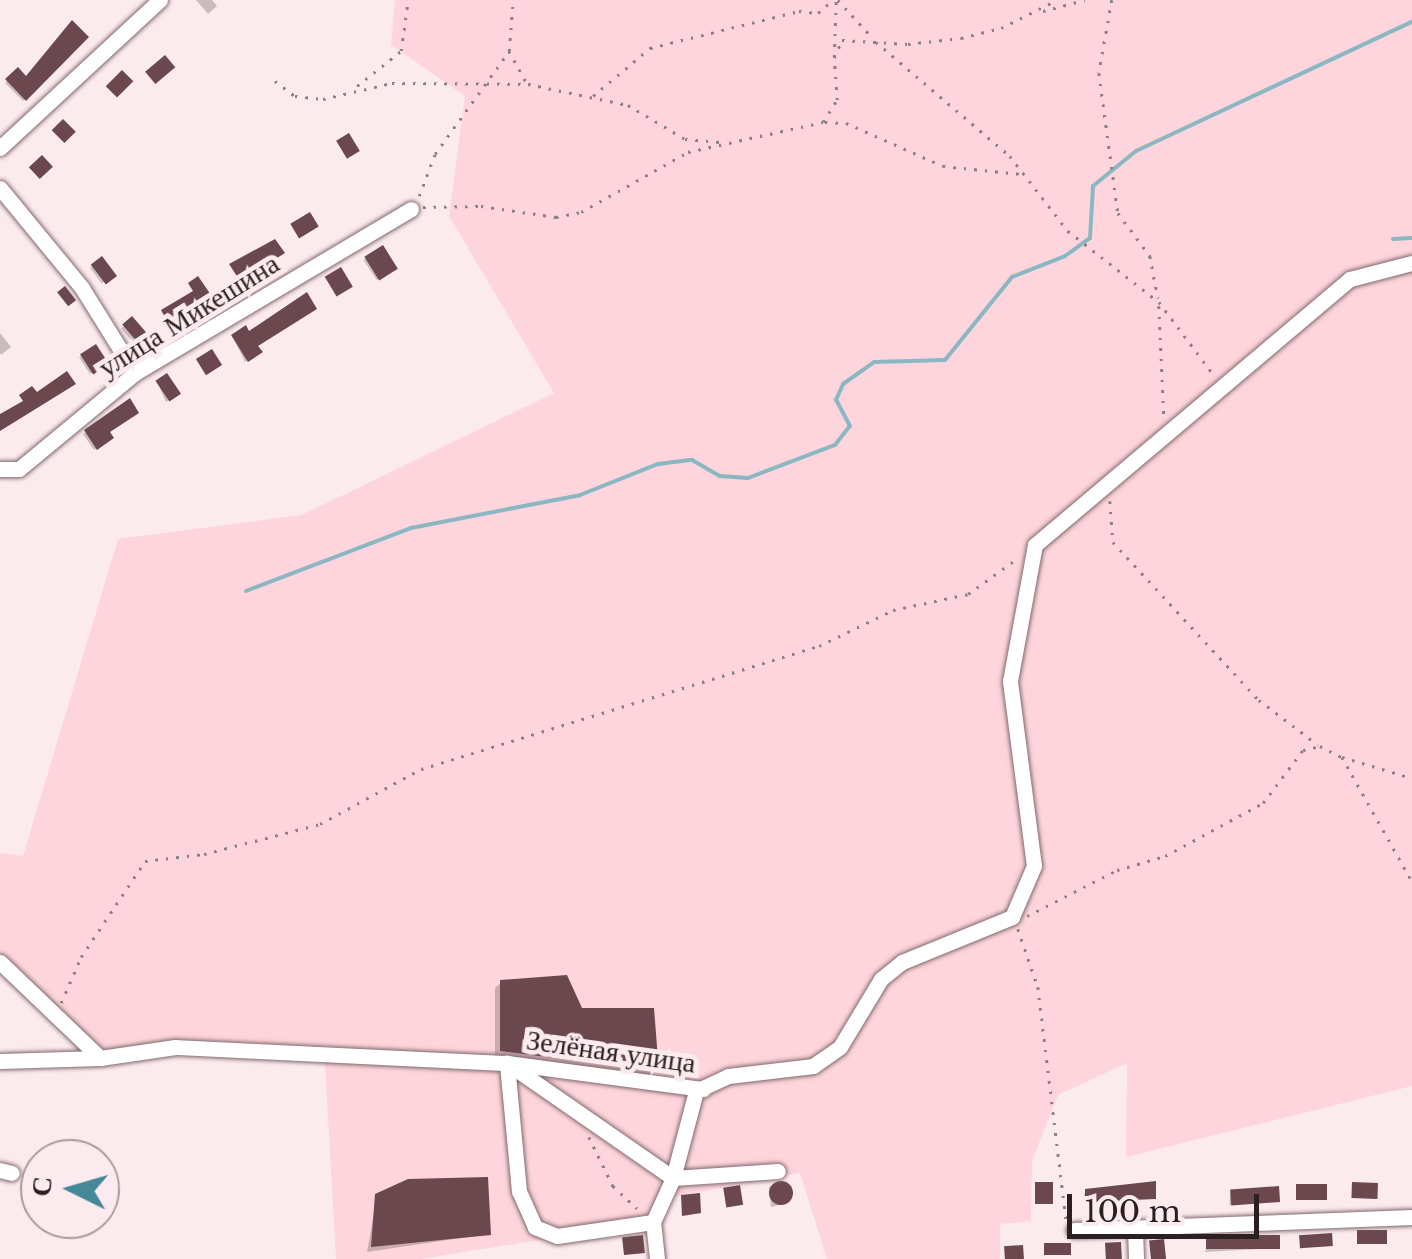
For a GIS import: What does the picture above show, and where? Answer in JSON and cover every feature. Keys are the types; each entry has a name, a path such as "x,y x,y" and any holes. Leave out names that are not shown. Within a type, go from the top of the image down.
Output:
{"street":[{"path":"0,148 160,0"},
{"path":"0,188 82,288 134,373"},
{"name":"улица Микешина","path":"0,469 19,469 134,373 411,209"},
{"path":"657,1259 653,1222 673,1178 696,1091 708,1090 728,1076 813,1066 840,1047 880,979 902,962 1012,917 1034,866 1010,682 1035,545 1350,280 1412,263"},
{"path":"0,962 100,1058"},
{"name":"Зелёная улица","path":"0,1061 100,1058 175,1046 508,1063 708,1090"},
{"path":"508,1063 673,1178 778,1171"},
{"path":"508,1063 519,1191 535,1228 557,1236 653,1222"},
{"path":"1074,1230 1412,1217"},
{"path":"1134,1229 1136,1259"}],"path":[{"path":"276,81 295,96 323,99 356,87 401,51 408,0"},
{"path":"512,0 509,51 489,84 435,154 411,209 481,206 556,217 610,198 688,152 726,142"},
{"path":"836,0 874,40 978,127 1068,232 1159,302 1198,362 1226,384"},
{"path":"823,122 838,100 834,58 836,0"},
{"path":"591,96 650,48 799,11 818,12 836,0"},
{"path":"1040,11 1057,0"},
{"path":"834,58 842,40 908,44 960,38 1085,0"},
{"path":"1112,0 1099,73 1118,213 1150,256 1159,302 1166,413 1151,445"},
{"path":"509,51 528,84"},
{"path":"356,87 528,84 628,105 685,139 769,139 823,122 846,123 943,166 1022,174"},
{"path":"1120,476 1108,510 1113,542 1259,700 1320,746 1342,757 1412,778"},
{"path":"56,1016 81,958 145,860 204,854 320,824 421,769 819,646 893,610 968,594 1035,545"},
{"path":"1074,1230 1067,1227 1047,1102 1050,1057 1038,987 1012,917 1033,915 1117,870 1165,856 1263,803 1303,750 1320,746"},
{"path":"1342,757 1412,881"},
{"path":"586,1132 613,1186 653,1222"}],"shaded area":[{"path":"395,0 1412,0 1412,1086 1126,1157 1127,1063 1058,1095 1032,1161 1031,1221 1000,1224 1000,1259 827,1259 800,1173 661,1199 653,1222 420,1259 336,1259 325,1063 231,1047 100,1058 0,962 0,853 23,856 118,539 302,515 554,393 449,216 465,96 391,45"}],"building":[{"path":"72,20 89,37 26,101 5,79 18,67 26,76"},
{"path":"165,55 175,67 155,84 145,72"},
{"path":"122,70 133,81 117,98 106,86"},
{"path":"63,119 76,132 64,143 52,130"},
{"path":"349,133 360,151 347,159 336,141"},
{"path":"42,155 53,167 40,179 29,167"},
{"path":"310,212 319,227 299,238 290,224"},
{"path":"275,239 285,253 240,281 229,264"},
{"path":"383,245 398,269 379,280 364,257"},
{"path":"102,256 117,276 106,284 91,264"},
{"path":"341,267 353,287 337,297 325,277"},
{"path":"198,276 211,295 168,323 161,310 193,291 188,283"},
{"path":"65,286 76,300 68,306 57,292"},
{"path":"307,292 317,309 258,346 263,352 248,362 231,335 246,325 249,331"},
{"path":"132,316 150,337 141,346 122,325"},
{"path":"96,344 109,364 93,374 80,354"},
{"path":"212,349 222,365 206,375 196,359"},
{"path":"67,371 76,384 0,431 0,414 23,401 19,395 32,386 37,392"},
{"path":"167,373 181,394 169,402 155,381"},
{"path":"130,398 139,413 110,432 114,438 97,450 84,430"},
{"path":"567,975 582,1008 654,1008 659,1072 500,1051 500,980"},
{"path":"488,1177 491,1235 371,1247 375,1194 408,1179"},
{"path":"781,1181 790,1184 790,1202 781,1205 772,1202 769,1193 772,1184"},
{"path":"1156,1181 1156,1199 1085,1202 1085,1189"},
{"path":"1035,1182 1053,1182 1053,1204 1035,1204"},
{"path":"1352,1182 1378,1183 1377,1199 1351,1198"},
{"path":"1296,1184 1327,1184 1327,1200 1296,1200"},
{"path":"740,1185 743,1205 726,1207 723,1188"},
{"path":"1279,1186 1280,1202 1231,1205 1230,1189"},
{"path":"700,1193 701,1213 682,1216 681,1195"},
{"path":"1357,1230 1387,1230 1387,1244 1357,1244"},
{"path":"1332,1233 1333,1246 1300,1248 1299,1235"},
{"path":"643,1235 645,1253 624,1255 622,1237"},
{"path":"1206,1235 1280,1235 1280,1249 1206,1249"},
{"path":"1164,1239 1166,1259 1151,1259 1149,1241"},
{"path":"1121,1242 1122,1259 1106,1259 1105,1243"},
{"path":"1044,1243 1071,1243 1071,1255 1044,1255"},
{"path":"1023,1245 1024,1259 1005,1259 1004,1246"}],"waterway":[{"path":"246,591 411,528 580,495 658,464 692,460 720,476 748,478 835,445 850,426 836,400 843,384 874,362 945,360 1012,277 1065,256 1090,238 1093,186 1136,151 1412,22"},
{"path":"1393,239 1412,238"}]}
